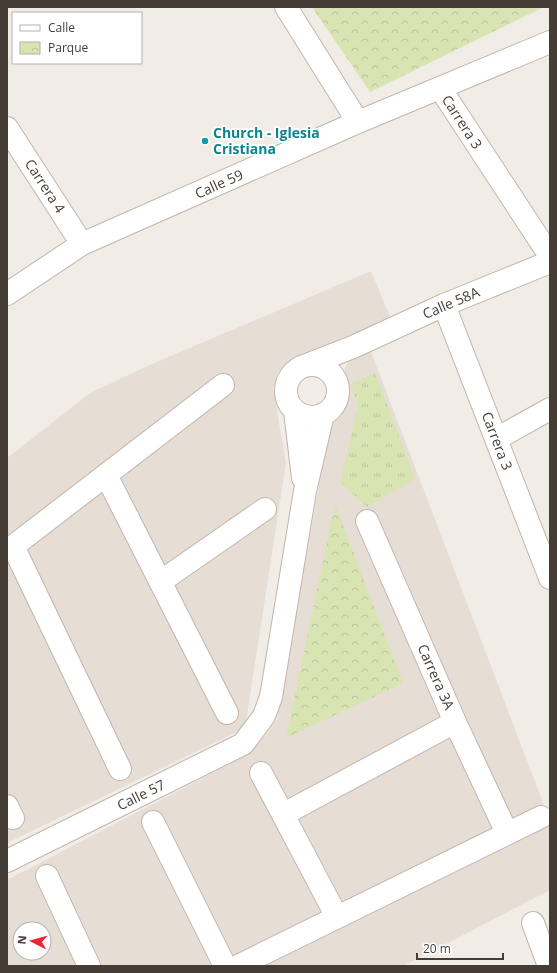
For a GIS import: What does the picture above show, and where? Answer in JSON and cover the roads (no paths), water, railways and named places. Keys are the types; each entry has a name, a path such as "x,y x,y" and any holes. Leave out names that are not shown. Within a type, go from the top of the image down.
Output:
{"street":[{"path":"286,7 358,122"},
{"name":"Calle 59","path":"7,294 82,244 358,122 550,42"},
{"name":"Carrera 3","path":"440,88 550,256"},
{"name":"Carrera 4","path":"7,128 82,244"},
{"name":"Calle 58A","path":"304,366 353,346 444,305 550,262"},
{"name":"Carrera 3","path":"444,305 496,439 544,545 550,578"},
{"path":"335,378 353,346"},
{"path":"310,365 322,367 335,378 338,388 337,399 332,408 323,414 313,417 304,416 295,411 290,404 286,395 286,386 290,377 296,370 310,365"},
{"path":"120,769 10,549 223,385"},
{"path":"496,439 550,409"},
{"path":"295,411 305,491"},
{"path":"305,491 323,414"},
{"path":"106,475 227,713"},
{"name":"Calle 57","path":"7,861 243,744 264,716 270,697 277,664 305,491"},
{"path":"160,582 265,508"},
{"name":"Carrera 3A","path":"366,521 455,722 507,833"},
{"path":"284,814 455,722"},
{"path":"261,772 337,917"},
{"path":"238,966 541,817"},
{"path":"153,822 225,966"},
{"path":"47,876 89,966"},
{"path":"533,923 549,966"}],"place":[{"name":"Church - Iglesia Cristiana","path":"205,141"}]}
